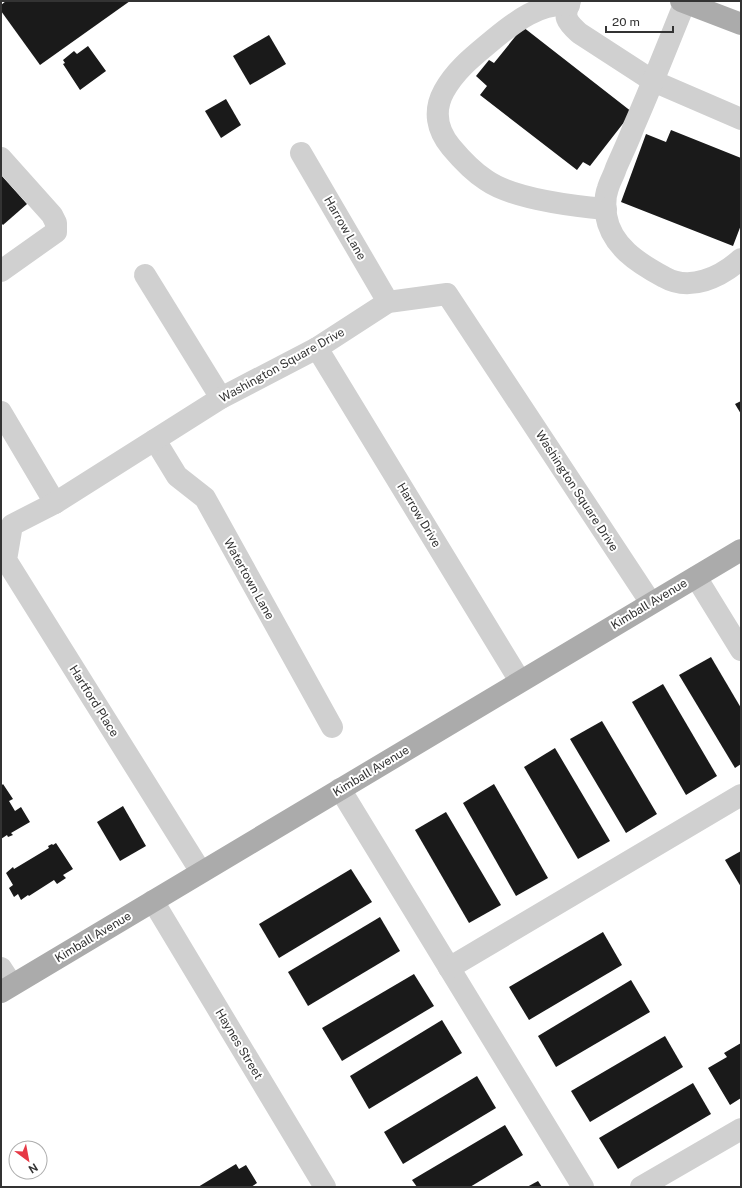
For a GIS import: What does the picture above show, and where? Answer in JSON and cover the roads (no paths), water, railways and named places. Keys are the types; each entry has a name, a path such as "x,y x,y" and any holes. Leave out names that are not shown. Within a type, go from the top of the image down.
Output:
{"main road":[{"path":"683,2 741,24"},
{"name":"Kimball Avenue","path":"5,982 153,901 741,550"}],"street":[{"path":"683,2 653,82 608,188 606,209 610,229 621,247 637,261 667,279 684,283 707,281 722,273 741,259"},
{"path":"570,3 566,15 568,23 572,27 653,82 741,119"},
{"path":"570,3 541,8 529,14 510,26 463,64 443,92 438,107 437,118 439,128 445,140 472,170 494,185 528,197 583,207 606,209"},
{"name":"Harrow Lane","path":"301,153 388,302"},
{"path":"1,158 52,215 56,223 56,232 1,271"},
{"path":"145,275 221,398"},
{"name":"Washington Square Drive","path":"12,526 55,503 221,398 317,348 388,302 447,294 651,603"},
{"name":"Harrow Drive","path":"317,348 520,681"},
{"path":"1,412 55,503"},
{"name":"Watertown Lane","path":"155,440 177,476 205,498 332,727"},
{"name":"Hartford Place","path":"12,526 6,560 201,872"},
{"path":"696,577 741,650"},
{"path":"340,789 583,1187"},
{"path":"449,968 741,795"},
{"name":"Haynes Street","path":"153,901 325,1187"},
{"path":"641,1187 741,1128"}]}
